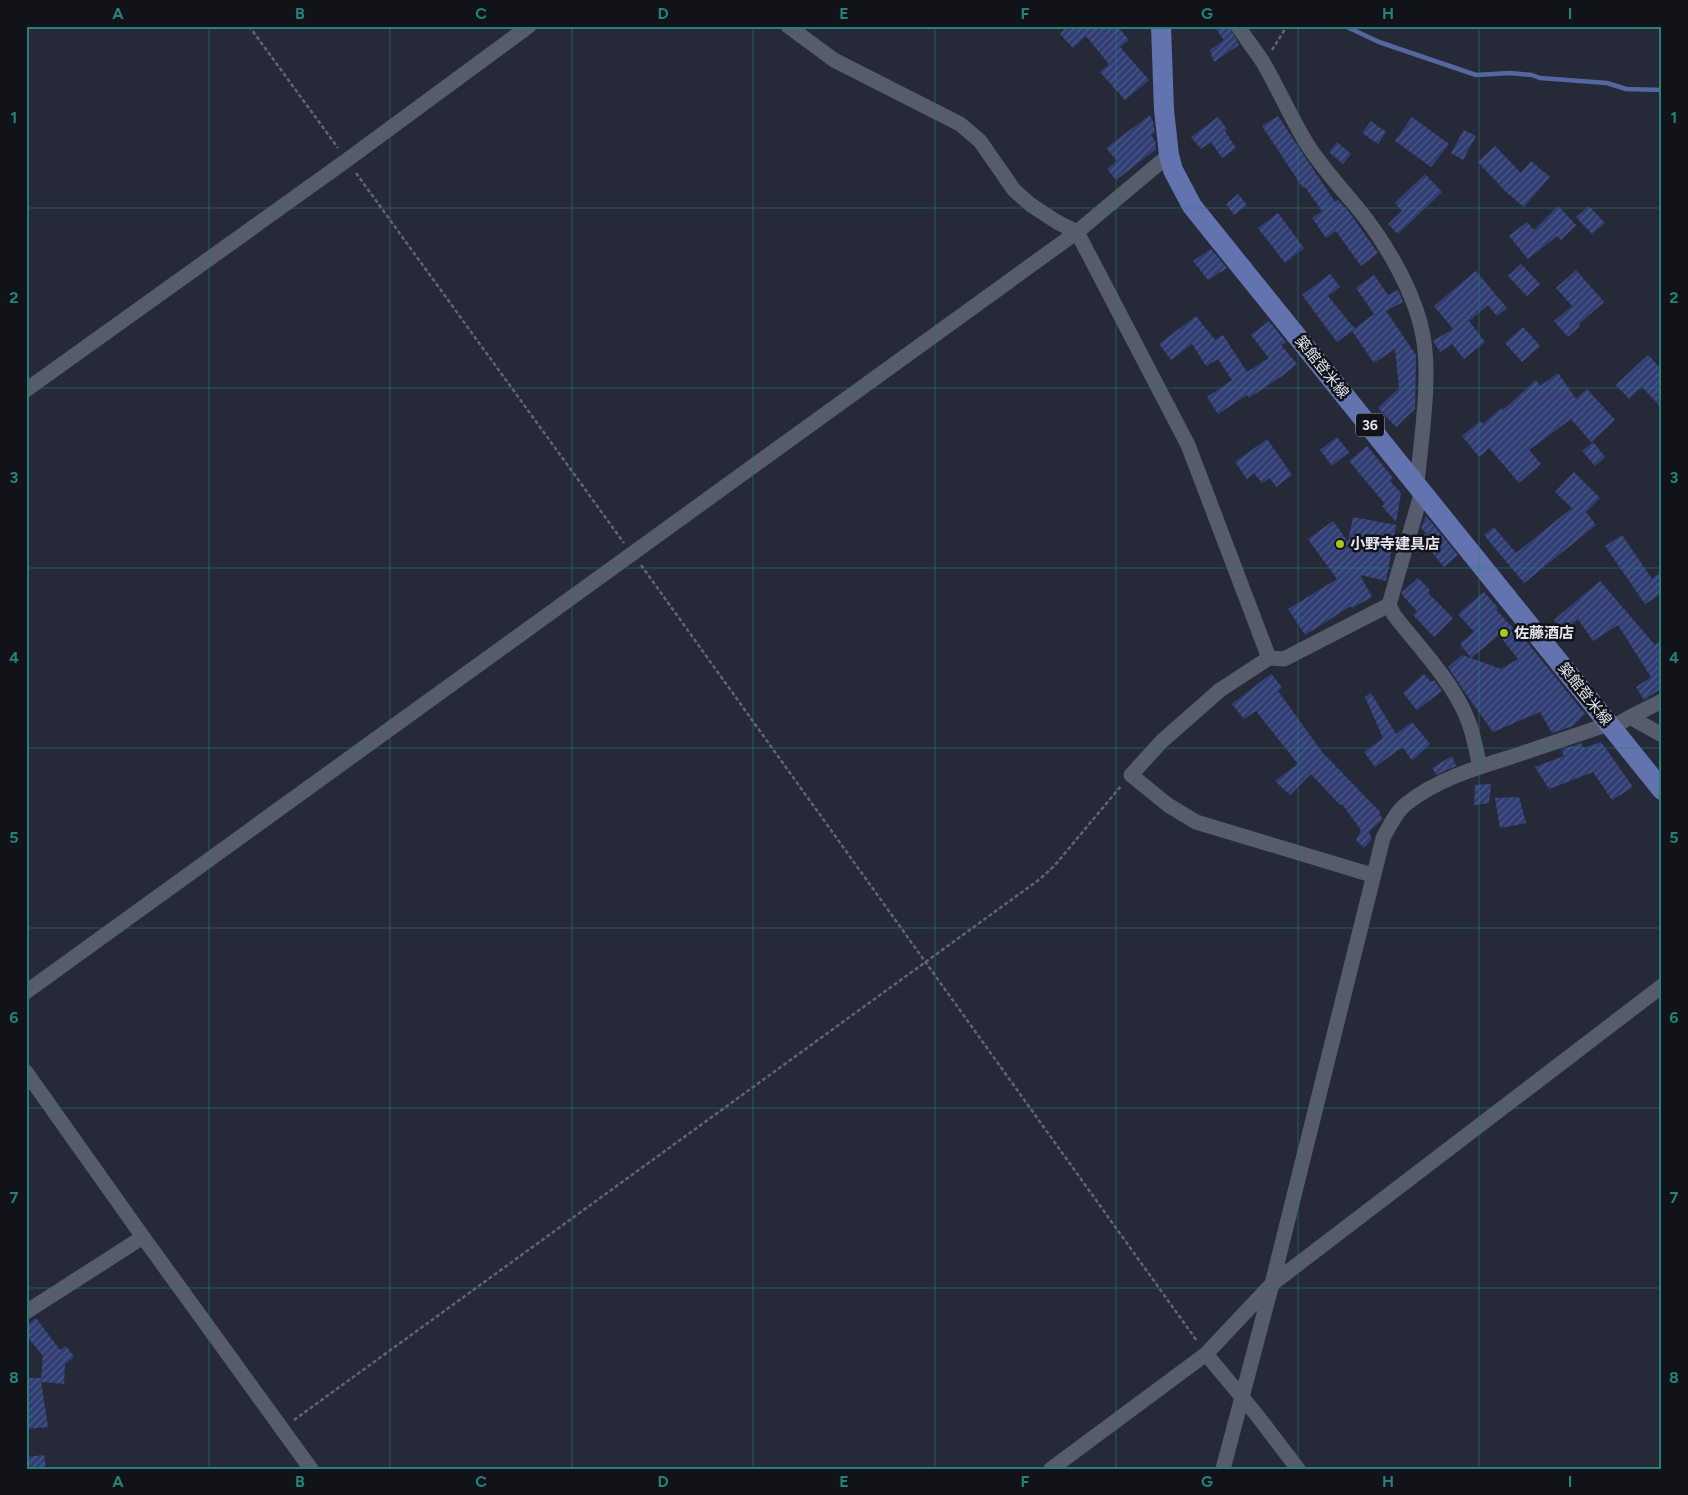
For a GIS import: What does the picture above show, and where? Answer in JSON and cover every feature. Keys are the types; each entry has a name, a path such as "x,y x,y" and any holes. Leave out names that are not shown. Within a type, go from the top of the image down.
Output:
{"main road":[{"name":"築館登米線","path":"1161,26 1164,110 1169,155 1173,170 1182,189 1204,222 1420,487 1662,790"}],"street":[{"path":"26,390 347,160 529,26"},
{"path":"788,26 834,60 960,124 980,141 1014,190 1031,205 1077,232 1188,445 1270,658"},
{"path":"1238,26 1263,64 1307,143 1329,175 1380,237 1400,272 1416,312 1424,337 1426,364 1420,487 1389,605 1394,615 1460,702 1468,719 1480,767"},
{"path":"26,992 1077,232 1169,155"},
{"path":"1372,875 1196,822 1168,805 1131,774 1162,741 1220,690 1270,658 1284,659 1389,605"},
{"path":"1223,1469 1272,1284 1372,875 1383,838 1393,820 1405,804 1452,778 1480,767 1610,726 1662,701"},
{"path":"1630,717 1662,735"},
{"path":"1051,1469 1206,1354 1272,1284 1662,986"},
{"path":"26,1072 311,1469"},
{"path":"26,1312 143,1237"},
{"path":"1206,1354 1256,1414 1298,1469"}],"path":[{"path":"249,26 632,554 1206,1354"},
{"path":"1263,64 1287,26"},
{"path":"283,1428 1040,879 1061,859 1131,774"}],"building":[{"path":"1068,26 1117,26 1129,40 1120,47 1149,80 1125,100 1100,72 1109,64 1086,36 1073,48 1060,34"},
{"path":"1214,26 1229,26 1239,45 1214,62 1210,50 1224,40"},
{"path":"1150,115 1155,132 1151,135 1155,141 1156,149 1116,180 1107,169 1117,161 1106,148"},
{"path":"1278,116 1335,202 1338,200 1349,212 1378,253 1361,266 1336,231 1326,238 1312,218 1322,211 1305,187 1303,188 1262,126"},
{"path":"1218,117 1227,129 1225,131 1236,148 1222,158 1211,142 1201,149 1191,137"},
{"path":"1412,117 1449,144 1431,167 1395,141"},
{"path":"1371,121 1386,132 1378,144 1362,133"},
{"path":"1464,130 1476,136 1463,160 1451,153"},
{"path":"1337,142 1351,154 1343,164 1329,152"},
{"path":"1495,146 1521,173 1531,161 1550,177 1524,207 1505,191 1478,162"},
{"path":"1425,174 1442,192 1398,234 1388,224 1402,211 1395,203"},
{"path":"1238,194 1247,205 1234,215 1226,204"},
{"path":"1558,206 1576,225 1561,240 1557,236 1528,259 1509,236 1527,222 1534,230"},
{"path":"1589,206 1605,223 1592,234 1576,217"},
{"path":"1278,213 1304,248 1285,263 1258,228"},
{"path":"1211,249 1227,268 1208,280 1193,261"},
{"path":"1521,264 1540,284 1527,296 1508,276"},
{"path":"1576,270 1604,302 1579,324 1580,326 1568,337 1554,321 1572,306 1556,288"},
{"path":"1476,271 1507,308 1497,316 1488,305 1469,321 1485,342 1464,359 1452,344 1440,352 1433,341 1453,329 1434,306"},
{"path":"1330,274 1340,287 1328,296 1355,329 1337,342 1302,295"},
{"path":"1374,275 1388,295 1398,290 1403,302 1386,311 1416,355 1415,409 1396,427 1378,408 1399,388 1395,349 1374,363 1352,331 1374,314 1356,288"},
{"path":"1196,316 1215,340 1223,335 1247,372 1269,358 1251,335 1269,321 1286,342 1281,345 1297,364 1249,398 1247,395 1218,414 1207,397 1232,380 1218,359 1206,366 1192,344 1171,360 1159,344"},
{"path":"1523,327 1540,346 1522,362 1505,343"},
{"path":"1648,355 1662,370 1662,408 1642,387 1629,399 1616,385"},
{"path":"1558,373 1576,399 1587,389 1615,420 1591,442 1571,419 1529,450 1541,464 1519,483 1489,448 1479,457 1462,436 1480,421 1483,424 1501,408 1503,410 1536,380 1540,386"},
{"path":"1337,437 1349,452 1332,466 1320,450"},
{"path":"1267,439 1292,475 1276,487 1270,478 1262,483 1254,473 1247,479 1235,462"},
{"path":"1593,442 1605,457 1595,466 1582,451"},
{"path":"1367,446 1393,478 1390,481 1401,493 1396,522 1382,506 1385,504 1349,461"},
{"path":"1574,472 1600,498 1586,512 1596,525 1524,583 1484,535 1494,527 1516,553 1572,508 1555,492"},
{"path":"1426,516 1458,555 1444,567 1420,538 1426,533 1421,528"},
{"path":"1353,517 1396,525 1386,581 1360,575 1372,597 1352,608 1351,606 1305,635 1288,609 1337,579 1308,539 1333,521 1348,542"},
{"path":"1622,535 1652,579 1662,571 1662,593 1645,604 1605,546"},
{"path":"1418,578 1430,590 1428,593 1453,618 1434,637 1413,615 1417,611 1402,595 1402,592"},
{"path":"1600,581 1655,645 1662,639 1662,692 1659,690 1644,700 1636,687 1651,677 1618,625 1593,641 1578,619 1563,632 1554,620"},
{"path":"1484,592 1498,608 1496,610 1513,628 1515,627 1585,714 1573,726 1552,733 1540,712 1493,732 1448,667 1462,655 1501,669 1518,659 1499,635 1471,658 1460,644 1474,632 1458,614"},
{"path":"1271,674 1282,687 1278,691 1323,753 1381,813 1379,815 1383,819 1369,832 1372,839 1364,848 1356,840 1361,830 1342,804 1340,805 1311,774 1290,795 1275,781 1298,764 1256,711 1244,719 1232,704"},
{"path":"1424,674 1431,682 1434,680 1442,691 1417,710 1403,693"},
{"path":"1371,693 1396,734 1412,722 1430,744 1412,761 1403,747 1375,767 1364,752 1383,738 1365,697"},
{"path":"1601,742 1633,787 1612,800 1593,772 1549,789 1535,767 1564,756 1561,750 1581,743 1584,748"},
{"path":"1452,756 1456,766 1436,775 1432,768"},
{"path":"1491,784 1489,803 1474,805 1475,785"},
{"path":"1519,797 1526,823 1500,828 1495,798"},
{"path":"36,1318 60,1350 66,1346 74,1357 65,1364 64,1384 41,1382 48,1427 26,1429 26,1378 41,1378 41,1380 43,1356 26,1335 26,1326"},
{"path":"44,1455 46,1469 26,1469 26,1457"}],"waterway":[{"path":"1345,26 1379,42 1476,75 1510,73 1532,75 1540,78 1607,83 1626,89 1662,90"}],"place":[{"name":"小野寺建具店","path":"1340,544"},
{"name":"佐藤酒店","path":"1504,633"}]}
